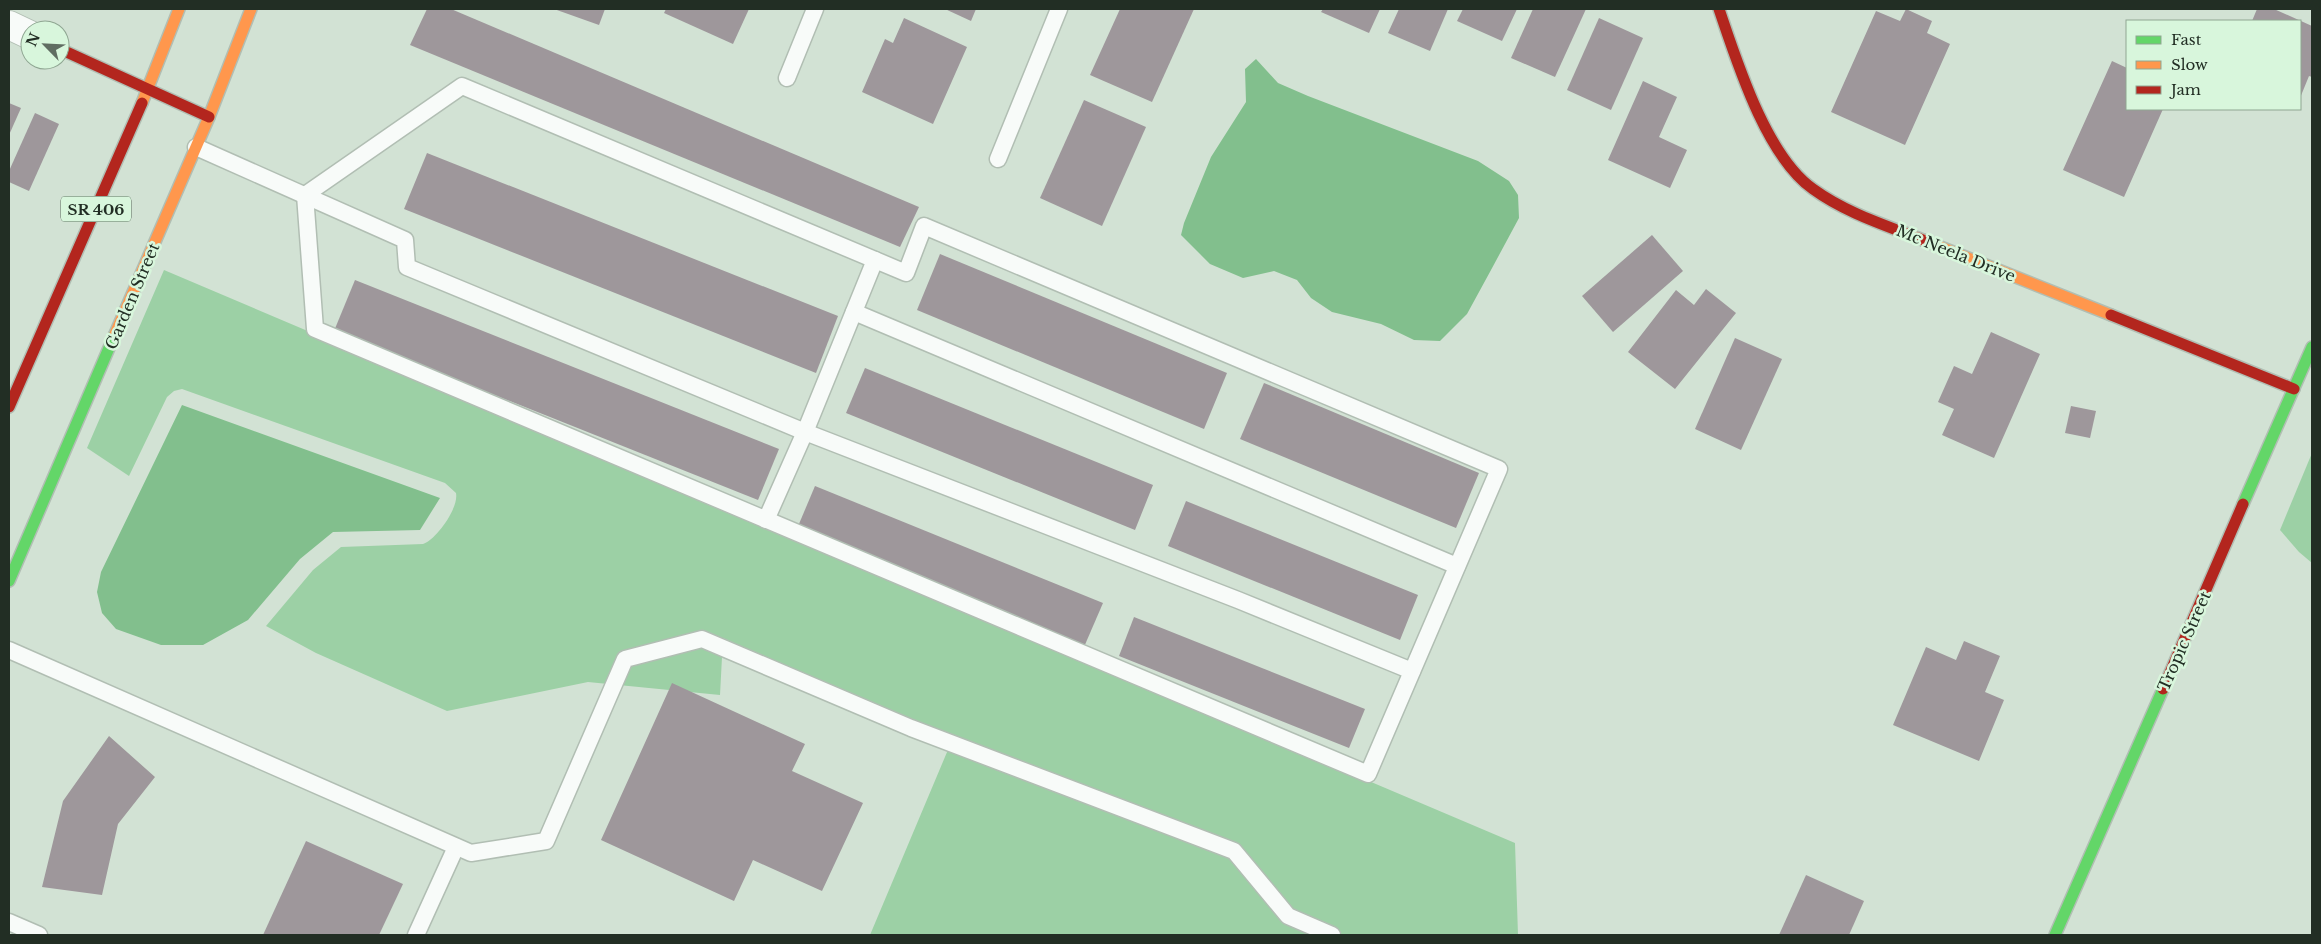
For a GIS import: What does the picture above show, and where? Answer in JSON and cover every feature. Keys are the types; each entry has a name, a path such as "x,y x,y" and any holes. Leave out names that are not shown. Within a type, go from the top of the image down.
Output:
{"street":[{"name":"SR 406","path":"9,407 148,89 179,9"},
{"name":"Garden Street","path":"9,581 209,117 251,9"},
{"name":"Mc Neela Drive","path":"1719,9 1734,53 1768,133 1789,166 1812,188 1841,207 2294,389"},
{"path":"70,54 209,117"},
{"name":"Tropic Street","path":"2055,935 2312,347"}],"lane":[{"path":"787,78 815,9"},
{"path":"998,159 1059,9"},
{"path":"462,86 906,273 924,226 1499,469 1368,774 315,329 305,195 462,86"},
{"path":"196,147 405,240 406,267 805,432 1238,600 1412,671"},
{"path":"766,520 805,432 876,260"},
{"path":"854,312 1457,566"},
{"path":"9,650 471,853 546,841 625,659 702,639 911,728 1234,851 1288,916 1332,935"},
{"path":"416,935 456,847"},
{"path":"9,922 39,935"}],"shaded area":[{"path":"1256,59 1278,83 1478,161 1509,181 1518,195 1519,218 1467,314 1440,341 1414,340 1381,324 1332,312 1311,298 1297,280 1274,271 1243,278 1210,264 1181,235 1184,223 1211,157 1246,102 1245,69"},
{"path":"164,270 1515,843 1518,935 870,935 950,745 723,638 720,695 588,682 447,711 316,653 266,626 313,570 341,547 423,544 428,541 446,523 454,507 456,493 445,483 182,389 174,391 167,397 129,476 87,448"},
{"path":"182,405 440,498 420,530 333,532 300,559 248,620 203,645 161,645 116,629 102,613 97,592 101,572"},
{"path":"2312,453 2312,563 2299,552 2280,530"}],"building":[{"path":"427,9 451,9 919,207 900,247 410,45"},
{"path":"554,9 605,9 599,25"},
{"path":"666,9 749,9 733,44 664,13"},
{"path":"945,9 976,9 971,21"},
{"path":"1120,9 1194,9 1152,102 1090,75"},
{"path":"1323,9 1380,9 1369,33 1321,12"},
{"path":"1399,9 1448,9 1430,51 1388,33"},
{"path":"1463,9 1517,9 1502,41 1457,21"},
{"path":"1533,9 1586,9 1555,77 1511,58"},
{"path":"1906,9 1932,21 1927,33 1950,44 1905,145 1831,112 1876,11 1900,21"},
{"path":"2257,9 2274,9 2299,20 2252,20"},
{"path":"904,18 967,47 933,124 862,92 885,39 893,43"},
{"path":"1599,18 1643,38 1611,110 1567,90"},
{"path":"2301,21 2312,26 2312,77 2309,76 2301,96"},
{"path":"2112,61 2126,68 2126,110 2163,110 2124,197 2063,170"},
{"path":"1643,81 1677,97 1659,137 1687,150 1670,188 1608,160"},
{"path":"1084,100 1146,127 1102,226 1040,198"},
{"path":"9,103 21,108 9,135"},
{"path":"35,113 59,124 29,191 9,182 9,171"},
{"path":"427,153 838,316 816,373 404,209"},
{"path":"1652,235 1683,271 1613,332 1582,296"},
{"path":"940,254 1227,373 1204,429 917,310"},
{"path":"355,280 779,449 758,500 334,331"},
{"path":"1706,289 1736,313 1675,389 1628,352 1676,290 1694,305"},
{"path":"1991,332 2040,354 1994,458 1942,435 1954,409 1938,402 1954,366 1972,374"},
{"path":"1735,338 1782,359 1741,450 1695,429"},
{"path":"865,368 1153,485 1135,530 846,413"},
{"path":"1264,383 1479,473 1456,528 1240,439"},
{"path":"2071,406 2096,411 2090,438 2065,433"},
{"path":"815,486 1103,603 1084,647 796,531"},
{"path":"1186,501 1418,595 1400,640 1168,546"},
{"path":"1134,617 1365,709 1349,748 1119,656"},
{"path":"1964,641 2000,656 1985,692 2004,700 1979,761 1893,725 1926,647 1956,660"},
{"path":"672,683 805,744 792,771 863,803 822,891 753,860 734,901 601,840"},
{"path":"109,736 155,777 118,824 102,895 42,887 63,801"},
{"path":"306,841 403,884 379,935 263,935"},
{"path":"1806,875 1864,901 1849,935 1779,935"}],"traffic: fast":[{"path":"9,581 115,334"},
{"path":"2243,504 2312,347"},
{"path":"2055,935 2163,689"}],"traffic: slow":[{"path":"142,103 179,9"},
{"path":"115,334 209,117 251,9"},
{"path":"1923,240 2111,315"}],"traffic: jam":[{"path":"1719,9 1744,81 1767,132 1796,174 1813,189 1839,205 1866,218 1923,240"},
{"path":"70,54 209,117"},
{"path":"9,407 142,103"},
{"path":"2111,315 2294,389"},
{"path":"2163,689 2243,504"}]}
